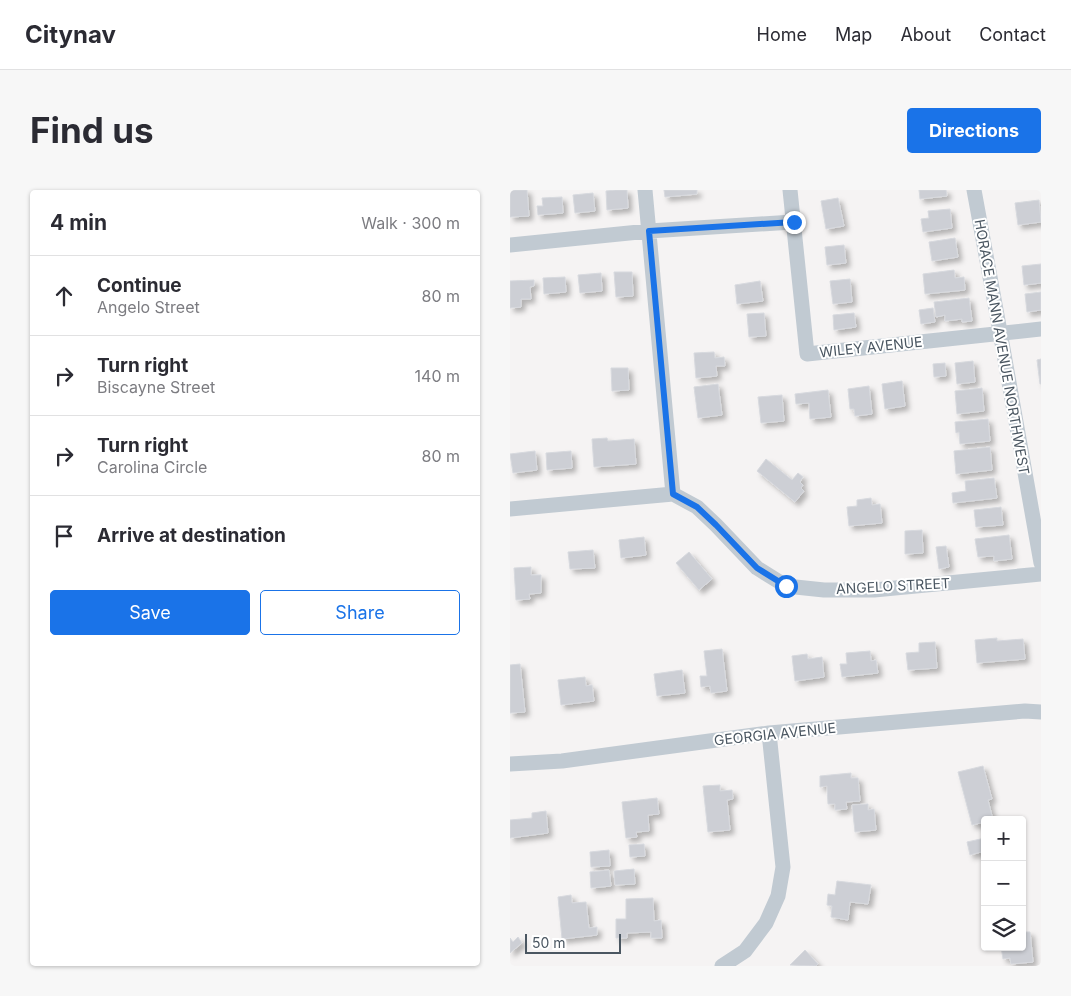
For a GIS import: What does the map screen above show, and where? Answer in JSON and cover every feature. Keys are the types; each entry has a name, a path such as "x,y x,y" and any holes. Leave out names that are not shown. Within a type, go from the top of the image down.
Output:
{"street":[{"path":"510,509 673,494 645,190"},
{"name":"WILEY AVENUE","path":"790,190 807,354 1041,329"},
{"name":"HORACE MANN AVENUE NORTHWEST","path":"974,190 1041,563"},
{"path":"510,245 649,231 794,222"},
{"name":"ANGELO STREET","path":"673,494 697,507 757,568 786,586 824,590 874,590 1041,574"},
{"name":"GEORGIA AVENUE","path":"510,764 562,761 769,733 1025,711 1041,712"},
{"path":"722,966 746,951 766,923 778,896 783,867 769,733"}],"building":[{"path":"510,190 527,190 529,216 510,217"},
{"path":"627,190 628,208 607,210 606,191"},
{"path":"664,190 697,190 697,194 665,197"},
{"path":"919,190 946,190 947,196 920,199"},
{"path":"593,193 595,211 575,213 573,195"},
{"path":"562,197 563,213 538,215 537,206 543,206 542,198"},
{"path":"838,198 844,226 826,229 821,201"},
{"path":"1039,200 1041,222 1018,225 1015,203"},
{"path":"950,209 952,228 923,232 921,219 929,218 928,211"},
{"path":"955,238 958,257 932,261 929,242"},
{"path":"844,245 846,263 827,265 825,247"},
{"path":"1041,264 1041,283 1024,285 1022,266"},
{"path":"954,270 955,278 964,277 965,290 925,294 923,274"},
{"path":"614,272 632,272 633,296 616,297"},
{"path":"601,273 602,291 580,293 578,275"},
{"path":"565,277 566,292 544,294 543,278"},
{"path":"850,279 852,302 833,304 830,281"},
{"path":"534,280 534,286 530,287 531,299 521,299 521,307 510,308 510,281"},
{"path":"760,281 763,301 737,304 735,285"},
{"path":"1041,292 1041,310 1027,312 1025,294"},
{"path":"969,298 972,321 962,322 962,319 945,321 945,315 936,317 934,302"},
{"path":"933,308 935,322 921,324 919,310"},
{"path":"764,313 766,336 749,337 747,314"},
{"path":"854,313 856,327 834,330 833,315"},
{"path":"714,352 715,358 724,357 725,366 716,366 717,376 696,378 694,353"},
{"path":"1041,359 1041,384 1040,384 1037,360"},
{"path":"973,361 975,382 957,384 955,363"},
{"path":"945,363 946,376 934,377 933,364"},
{"path":"611,368 628,368 629,390 612,391"},
{"path":"902,381 905,406 885,409 882,384"},
{"path":"718,384 722,415 698,418 694,387"},
{"path":"869,386 872,414 855,416 854,409 850,409 848,389"},
{"path":"982,388 984,411 957,414 955,391"},
{"path":"828,390 831,417 810,419 809,403 796,404 795,394"},
{"path":"782,395 784,421 761,423 758,397"},
{"path":"988,419 990,441 960,444 959,432 956,433 955,422"},
{"path":"607,438 608,441 634,439 636,464 594,467 592,439"},
{"path":"990,447 992,470 956,474 954,451"},
{"path":"535,451 537,470 513,473 510,454"},
{"path":"571,451 572,468 547,470 546,453"},
{"path":"766,459 792,480 798,473 803,477 800,482 803,485 801,488 804,491 795,502 757,471"},
{"path":"994,478 997,498 953,503 952,493 966,491 965,481"},
{"path":"871,498 872,505 880,504 882,523 849,526 847,507 857,506 857,500"},
{"path":"1001,507 1003,525 976,527 974,510"},
{"path":"922,530 923,553 905,554 905,531"},
{"path":"1009,535 1012,559 994,561 994,556 978,557 975,539"},
{"path":"644,537 646,555 621,558 619,540"},
{"path":"946,546 949,567 939,569 936,547"},
{"path":"593,550 595,568 570,569 568,552"},
{"path":"689,552 712,579 699,590 676,563"},
{"path":"531,567 531,575 541,575 541,593 529,594 530,599 516,600 514,568"},
{"path":"997,638 997,641 1023,639 1025,659 977,663 975,640"},
{"path":"935,642 937,668 908,670 906,653 919,652 919,643"},
{"path":"722,649 727,691 711,693 710,686 701,687 700,676 707,676 704,651"},
{"path":"870,651 871,661 876,660 878,673 842,677 840,664 847,664 846,653"},
{"path":"807,654 808,659 822,657 824,677 795,681 792,656"},
{"path":"520,664 525,712 510,713 510,665"},
{"path":"682,670 685,693 657,696 654,674"},
{"path":"585,677 586,686 592,685 594,701 561,705 558,680"},
{"path":"983,766 992,799 988,800 992,816 981,816 981,823 972,825 958,772"},
{"path":"851,773 851,778 858,778 860,801 846,802 847,809 835,810 835,804 828,804 827,786 820,787 820,776"},
{"path":"720,785 720,791 732,790 733,799 727,800 730,830 708,832 703,786"},
{"path":"657,798 659,814 648,815 649,831 636,832 637,837 626,838 622,802"},
{"path":"868,804 868,810 874,809 876,830 855,832 852,805"},
{"path":"546,811 548,833 510,838 510,820 532,818 532,813"},
{"path":"981,839 981,852 970,855 967,842"},
{"path":"644,844 645,856 630,857 629,845"},
{"path":"609,850 610,866 591,867 590,852"},
{"path":"634,869 635,884 615,885 614,871"},
{"path":"609,870 611,886 591,888 590,872"},
{"path":"837,881 871,885 868,904 850,902 848,920 831,917 832,906 827,905 828,894 835,895"},
{"path":"571,895 572,903 586,902 589,928 597,927 597,935 562,939 558,897"},
{"path":"653,898 654,921 661,920 662,938 651,938 651,932 627,933 627,938 616,938 616,919 626,919 626,899"},
{"path":"1026,932 1030,932 1033,962 1011,964 1010,958 1003,959 1002,951 1026,951"},
{"path":"518,937 522,943 510,953 510,938 513,942"},
{"path":"805,950 818,964 816,966 790,965"}],"route":[{"path":"786,586 757,568 697,507 673,494 649,231 794,222"}]}
